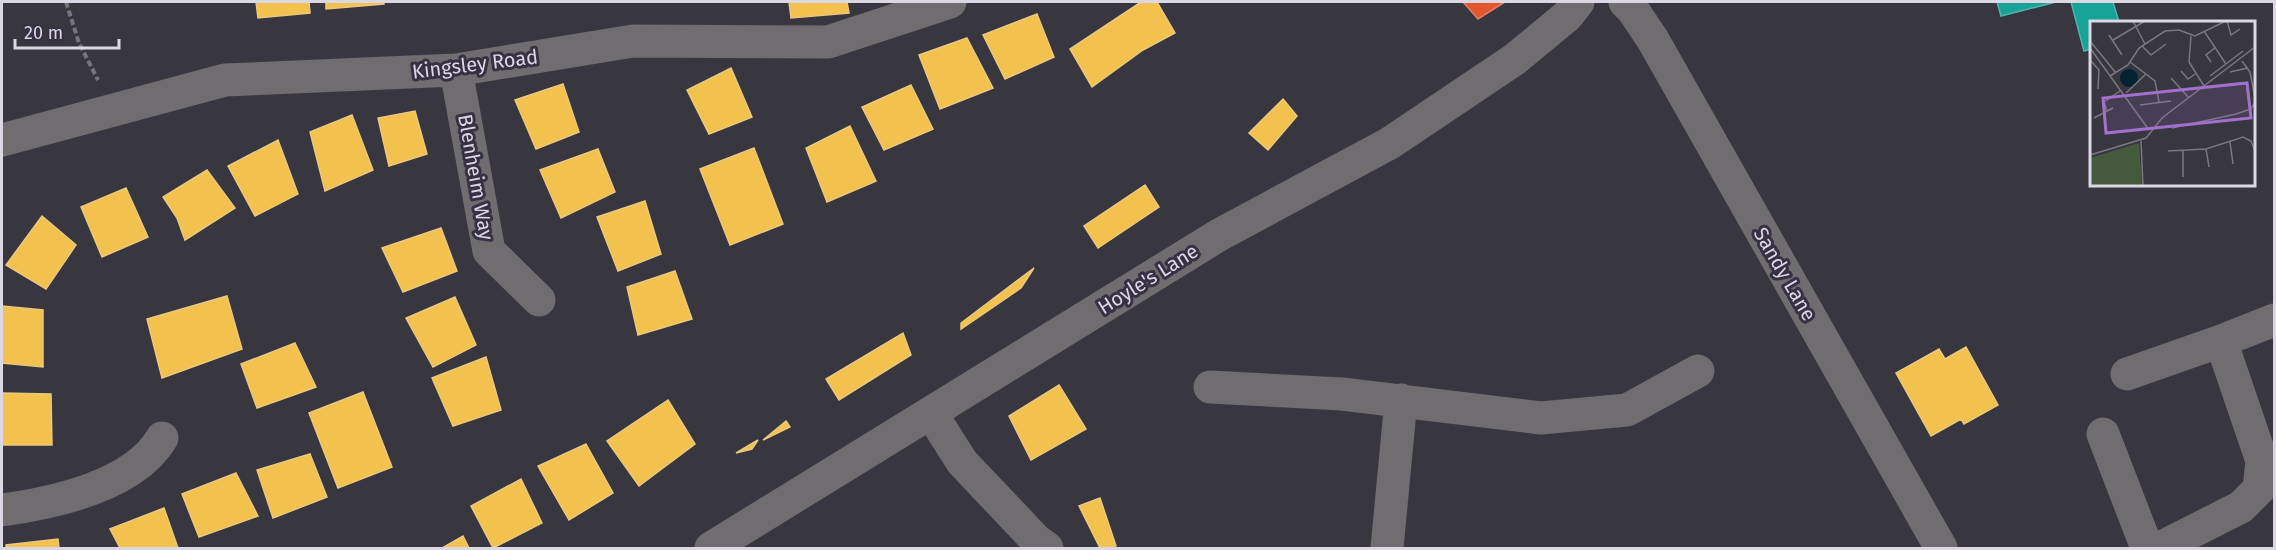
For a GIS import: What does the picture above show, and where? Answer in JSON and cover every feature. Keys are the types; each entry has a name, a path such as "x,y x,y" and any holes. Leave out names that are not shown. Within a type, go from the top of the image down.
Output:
{"street":[{"name":"Kingsley Road","path":"2,140 225,80 456,70 633,42 828,42 950,2"},
{"name":"Hoyle's Lane","path":"711,549 1219,236 1390,143 1515,59 1567,16 1578,2"},
{"name":"Sandy Lane","path":"1625,2 1653,40 1941,549"},
{"name":"Blenheim Way","path":"456,70 489,251 539,300"},
{"path":"2127,374 2274,320"},
{"path":"2177,545 2241,507 2259,489 2262,461 2221,341"},
{"path":"1210,387 1342,394 1541,418 1627,410 1698,371"},
{"path":"1387,549 1401,400"},
{"path":"931,413 962,462 1047,549"},
{"path":"2103,434 2147,549"},
{"path":"2,510 45,504 99,485 136,466 157,447 162,438"}],"path":[{"path":"66,2 79,43 112,110"}],"building: Homes":[{"path":"256,2 309,2 310,13 258,18"},
{"path":"326,2 384,2 384,4 326,9"},
{"path":"789,2 847,2 849,13 791,18"},
{"path":"1141,2 1157,2 1175,33 1143,50 1092,87 1070,49"},
{"path":"1037,14 1054,57 1005,79 983,35"},
{"path":"967,38 993,88 940,109 919,55"},
{"path":"731,68 752,117 709,134 687,90"},
{"path":"563,84 579,132 536,149 515,100"},
{"path":"911,85 933,129 884,150 862,107"},
{"path":"1283,99 1297,116 1268,150 1249,133"},
{"path":"415,111 427,154 389,166 378,118"},
{"path":"352,115 373,170 325,191 310,132"},
{"path":"850,126 876,181 827,202 806,148"},
{"path":"278,140 298,194 255,216 228,166"},
{"path":"754,148 783,224 730,245 700,169"},
{"path":"598,149 615,192 561,218 540,170"},
{"path":"207,170 235,208 185,240 177,218 163,197"},
{"path":"1145,185 1159,207 1098,248 1084,226"},
{"path":"126,188 148,237 102,257 81,207"},
{"path":"645,201 661,254 618,271 597,217"},
{"path":"42,216 76,245 46,289 6,265"},
{"path":"441,228 457,271 403,292 382,248"},
{"path":"1034,268 1021,288 961,329 961,323"},
{"path":"675,271 692,319 638,335 627,287"},
{"path":"227,296 242,349 162,378 147,319"},
{"path":"455,297 476,345 433,367 406,318"},
{"path":"2,306 43,310 43,367 2,363"},
{"path":"903,333 911,355 839,400 826,379"},
{"path":"295,343 316,387 257,408 241,364"},
{"path":"1966,347 1998,405 1964,424 1961,419 1931,436 1896,373 1939,349 1945,359"},
{"path":"486,357 501,410 453,426 432,378"},
{"path":"1059,385 1086,429 1031,460 1009,416"},
{"path":"363,392 392,467 338,488 309,413"},
{"path":"2,393 51,394 52,445 2,445"},
{"path":"668,400 695,444 639,486 607,441"},
{"path":"786,421 790,427 763,440"},
{"path":"758,440 752,449 736,453"},
{"path":"586,444 613,493 569,520 538,466"},
{"path":"310,454 327,497 273,518 257,470"},
{"path":"236,473 258,516 199,537 182,494"},
{"path":"521,479 542,523 493,548 471,506"},
{"path":"1100,498 1116,546 1100,548 1079,506"},
{"path":"164,508 178,548 120,548 110,529"},
{"path":"463,536 469,548 442,548"},
{"path":"58,539 59,548 6,548 6,545"}],"building: Shops":[{"path":"1463,2 1505,2 1478,19"}],"building: Public":[{"path":"1997,2 2056,2 2001,16"},
{"path":"2071,2 2113,2 2119,21 2090,21 2090,50 2084,51"}]}
